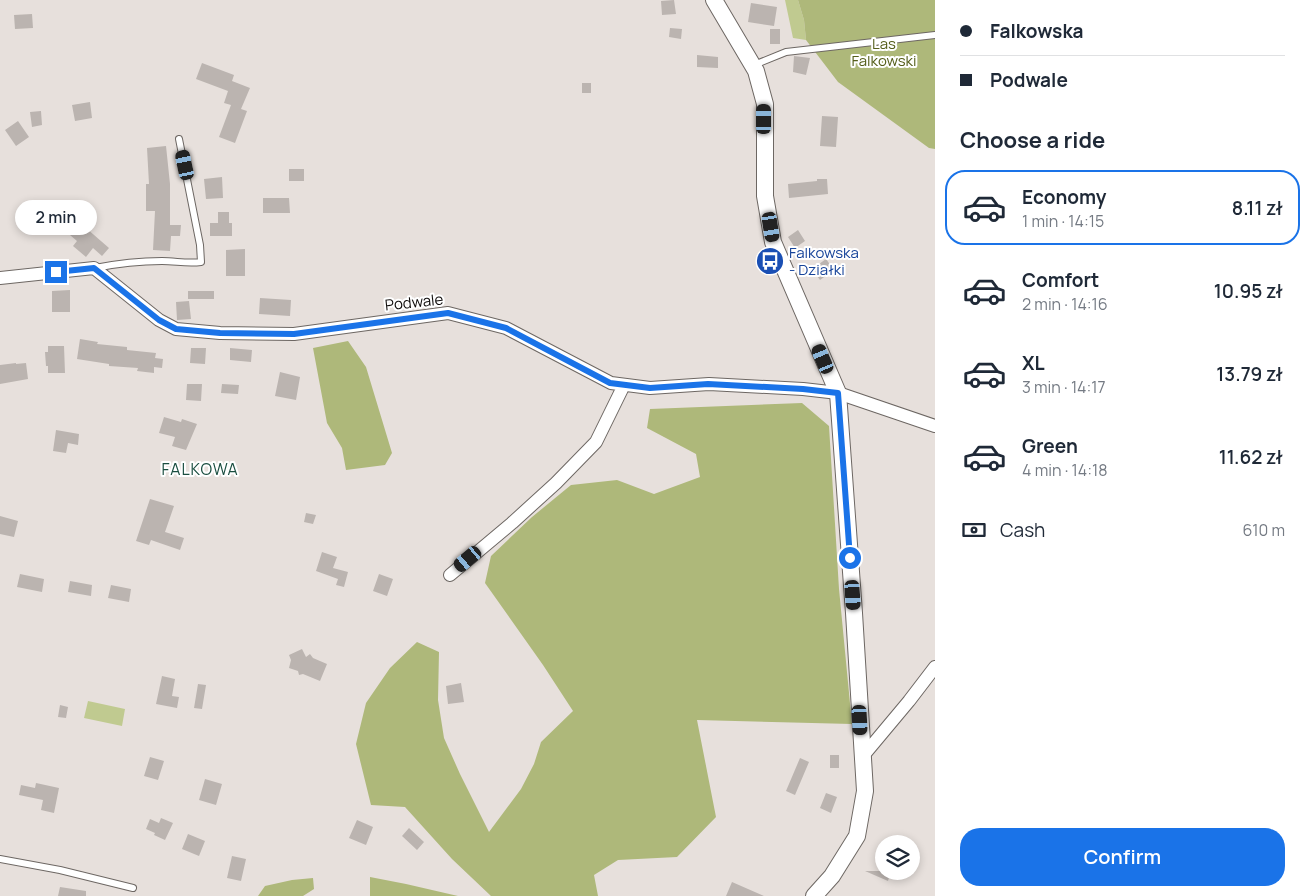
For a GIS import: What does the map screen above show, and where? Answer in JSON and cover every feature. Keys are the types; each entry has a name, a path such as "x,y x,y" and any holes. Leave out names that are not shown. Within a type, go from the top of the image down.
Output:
{"street":[{"path":"714,0 756,71 765,104 765,196 773,242 838,393 865,792 857,836 832,876 814,896"},
{"path":"0,278 94,268"},
{"name":"Podwale","path":"94,268 159,320 176,329 220,333 294,334 448,313 506,328 610,383 650,388 708,384 803,389 838,393 935,426"},
{"path":"450,575 548,490 597,440 624,385"},
{"path":"863,756 935,667"}],"lane":[{"path":"753,66 786,52 935,36"},
{"path":"94,268 128,261 165,261 189,264 201,262 200,244 179,138"},
{"path":"0,859 60,870 133,888"}],"green space":[{"path":"785,0 798,0 804,20 806,40 793,38"},
{"name":"Las Falkowski","path":"798,0 935,0 935,149 929,148 838,82 806,40 804,20"},
{"path":"348,341 366,367 392,453 385,465 346,470 342,448 327,423 313,348"},
{"path":"802,403 829,426 839,589 852,724 697,720 716,817 677,857 618,860 594,875 598,896 491,896 452,859 405,807 371,805 356,744 366,703 390,668 417,642 439,652 438,700 444,738 489,832 521,789 534,764 541,742 573,711 485,583 491,556 532,517 571,485 617,480 654,494 700,477 696,454 647,428 650,409"},
{"path":"88,701 125,709 122,726 84,718"},
{"path":"370,877 406,884 458,896 370,896"},
{"path":"313,878 314,889 303,896 258,896 265,886"}],"building":[{"path":"674,0 676,14 662,15 661,1"},
{"path":"751,3 777,7 774,26 748,22"},
{"path":"32,14 33,28 15,29 14,15"},
{"path":"670,28 682,29 681,39 669,37"},
{"path":"770,29 780,29 780,44 770,44"},
{"path":"697,55 718,57 718,68 697,67"},
{"path":"794,56 810,58 806,75 793,72"},
{"path":"202,63 234,75 232,81 250,88 241,109 247,111 235,143 219,137 231,105 224,103 228,91 196,79"},
{"path":"582,83 591,83 591,93 582,93"},
{"path":"90,102 92,118 75,121 72,105"},
{"path":"41,111 42,125 32,127 30,112"},
{"path":"822,116 838,117 836,147 820,146"},
{"path":"18,121 29,137 16,146 5,130"},
{"path":"166,146 170,184 170,225 181,225 180,236 171,236 170,251 153,250 155,211 146,211 146,184 149,184 147,148"},
{"path":"289,169 304,169 304,181 289,181"},
{"path":"222,177 223,198 206,199 204,179"},
{"path":"817,179 827,179 828,194 789,198 788,184 817,181"},
{"path":"263,198 289,198 290,213 263,213"},
{"path":"218,212 229,212 229,223 232,223 232,236 210,236 210,223 218,223"},
{"path":"76,228 82,233 86,228 109,248 102,256 93,248 86,257 73,246 77,241 70,235"},
{"path":"798,230 805,241 795,248 788,237"},
{"path":"245,249 245,276 226,276 226,250"},
{"path":"826,259 834,270 820,280 812,269"},
{"path":"70,290 70,312 52,312 52,291"},
{"path":"188,291 214,291 214,299 188,299"},
{"path":"260,298 291,300 290,316 259,314"},
{"path":"189,301 191,319 177,320 176,302"},
{"path":"80,339 98,342 97,344 127,347 127,350 156,353 155,358 163,359 162,368 154,367 154,373 137,371 138,368 109,366 109,364 77,359"},
{"path":"48,346 64,346 65,373 48,373 45,352 48,352"},
{"path":"191,348 206,348 205,364 190,363"},
{"path":"230,348 252,350 251,362 230,360"},
{"path":"26,363 28,379 0,384 0,365"},
{"path":"280,372 300,377 296,400 275,396"},
{"path":"187,384 202,384 201,401 186,400"},
{"path":"222,384 239,385 238,394 221,393"},
{"path":"164,417 181,422 182,419 197,424 186,450 172,446 175,437 159,433"},
{"path":"56,430 79,434 78,445 68,443 66,453 53,451"},
{"path":"150,499 174,506 165,532 184,538 180,550 151,540 149,545 136,541"},
{"path":"306,513 316,515 313,524 304,522"},
{"path":"0,516 18,521 14,537 0,534"},
{"path":"322,552 337,557 333,568 348,572 344,587 336,585 338,579 316,571"},
{"path":"20,574 44,579 42,592 17,587"},
{"path":"379,574 393,579 387,596 373,591"},
{"path":"70,581 92,585 91,596 68,592"},
{"path":"111,585 131,589 129,602 108,598"},
{"path":"302,649 306,657 310,654 313,658 327,664 320,681 303,674 299,675 298,671 289,668 291,660 289,655"},
{"path":"162,676 175,679 172,696 179,697 177,708 156,704"},
{"path":"461,683 464,702 448,704 446,686"},
{"path":"198,684 206,685 202,709 194,708"},
{"path":"60,705 68,707 66,718 58,717"},
{"path":"830,755 839,755 839,768 830,768"},
{"path":"150,757 164,761 158,780 144,776"},
{"path":"800,758 809,762 795,795 786,791"},
{"path":"205,779 222,784 216,805 199,800"},
{"path":"36,783 59,788 54,813 41,810 43,800 19,795 21,785 35,788"},
{"path":"826,793 837,797 831,813 820,808"},
{"path":"161,818 173,823 165,840 146,829 150,819 159,823"},
{"path":"357,820 373,827 366,845 349,838"},
{"path":"409,828 424,842 417,850 402,836"},
{"path":"188,834 205,841 199,856 182,849"},
{"path":"232,856 246,859 241,881 227,878"},
{"path":"865,871 875,871 875,875"},
{"path":"732,882 764,896 726,896"},
{"path":"60,887 86,891 86,896 58,896"}],"place":[{"name":"Falkowska - Działki","path":"770,261"}],"district":[{"name":"FALKOWA","path":"200,469"}],"route":[{"path":"56,272 94,268 159,320 176,329 220,333 294,334 448,313 506,328 610,383 650,388 708,384 803,389 838,393 850,558"}]}
